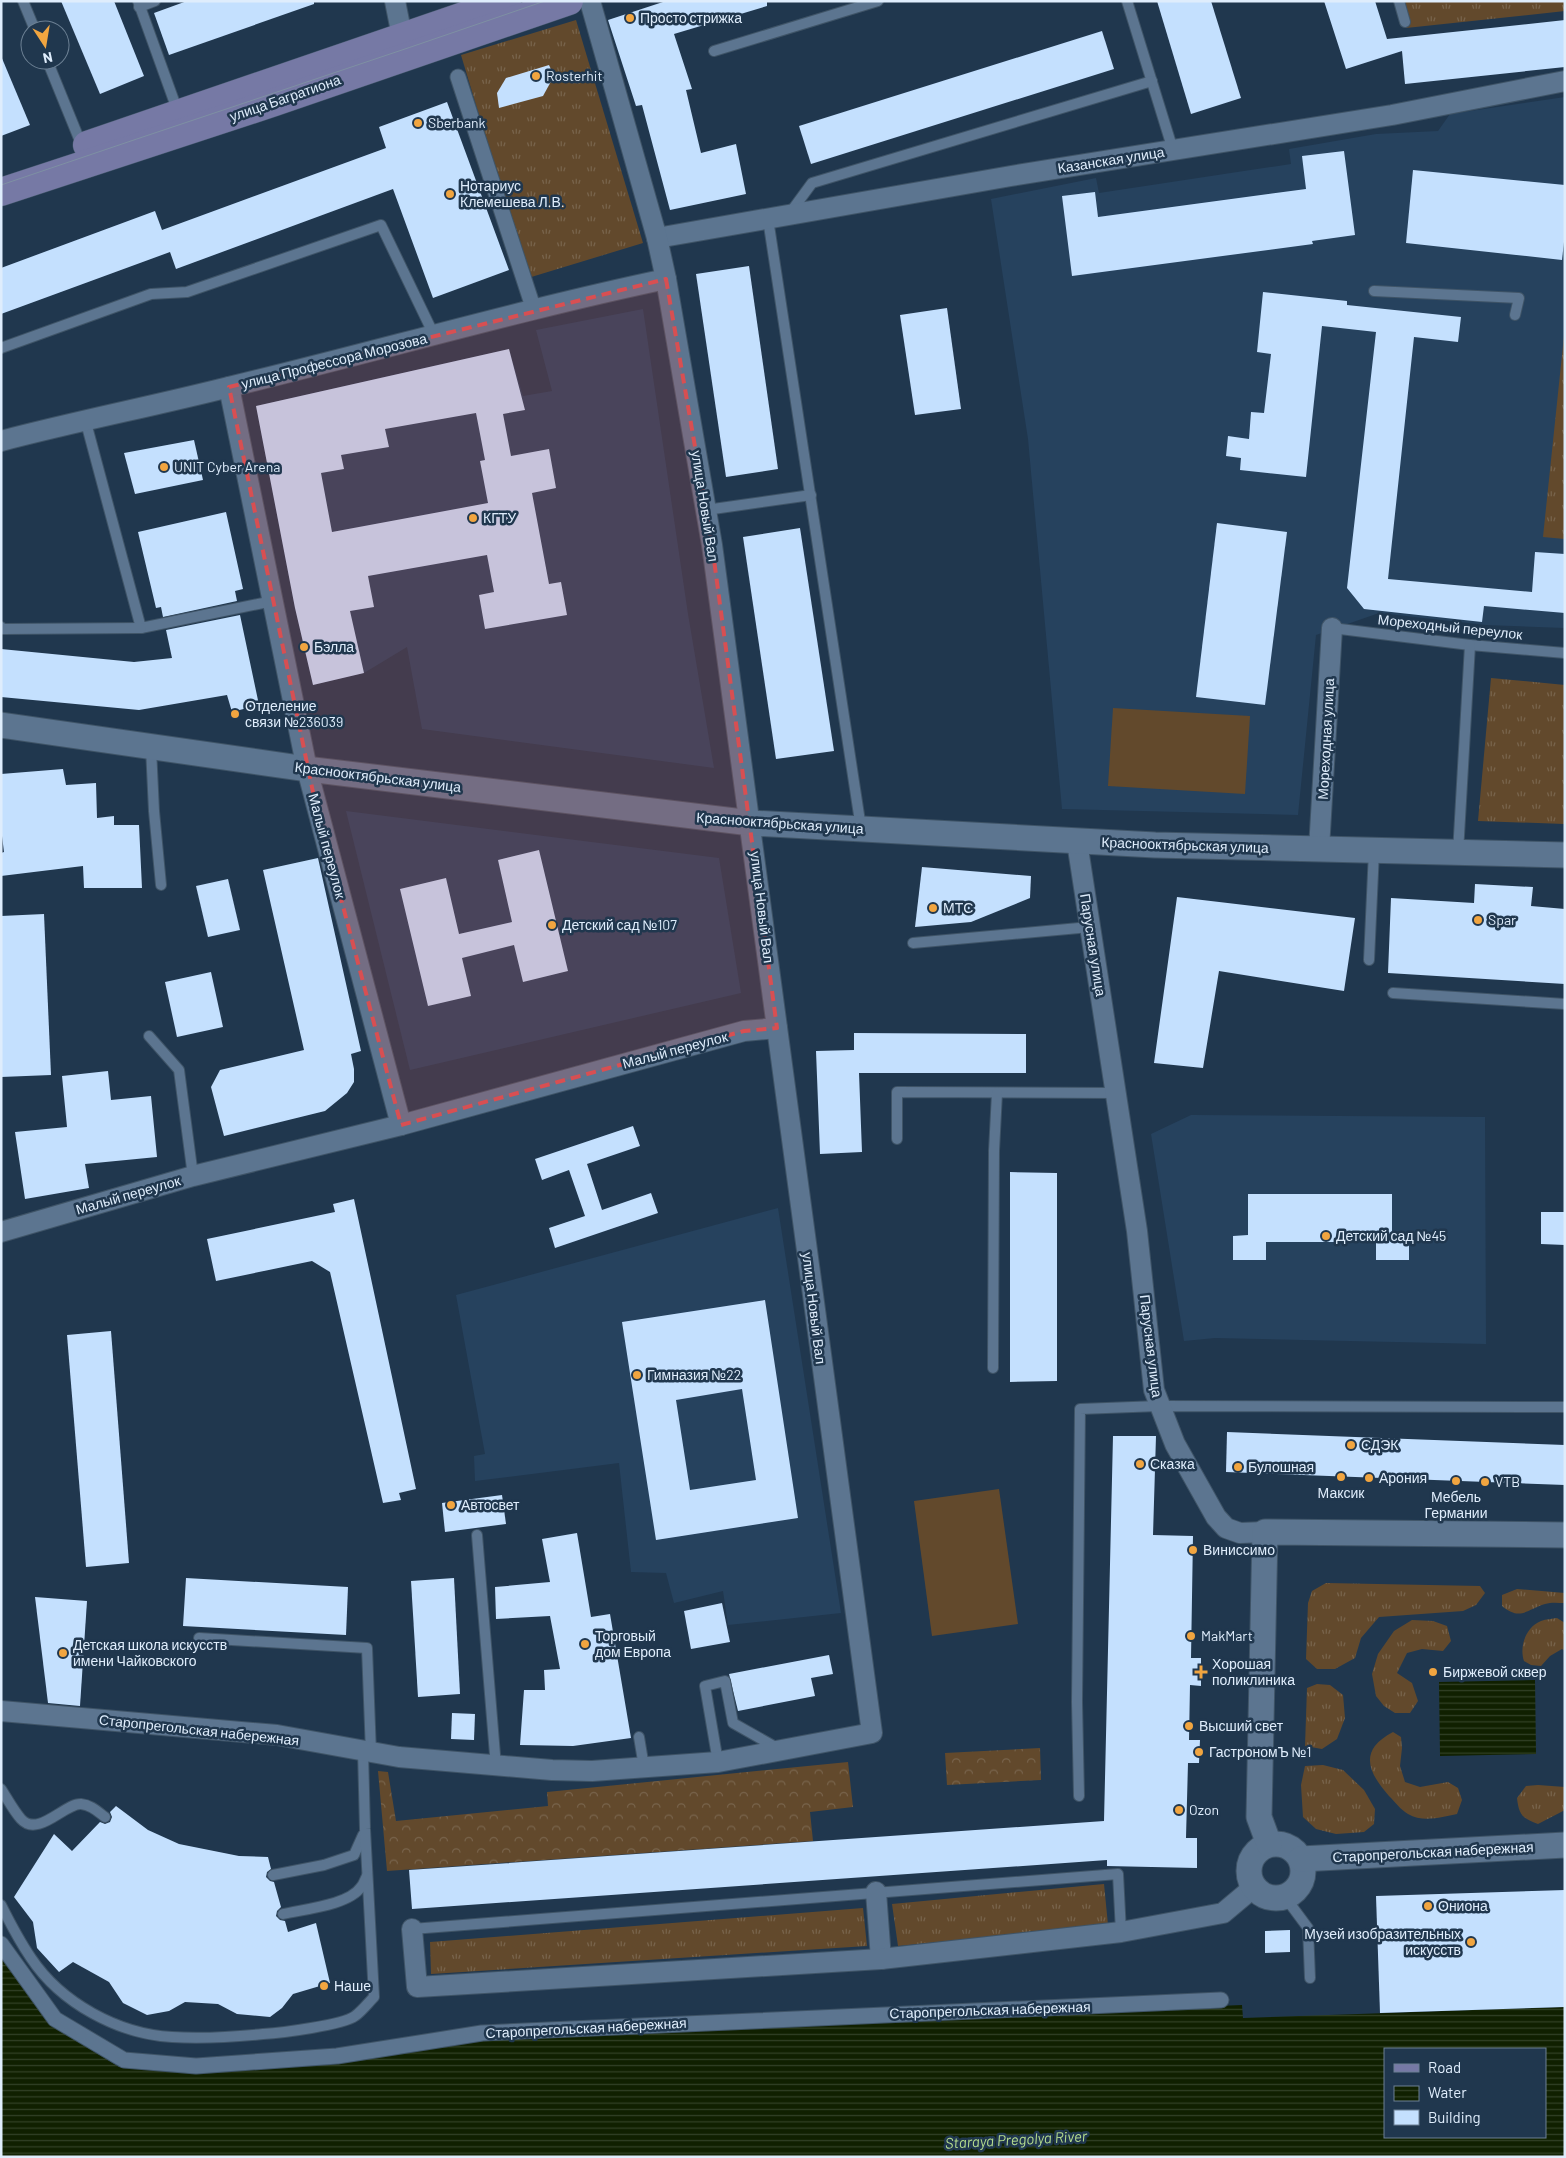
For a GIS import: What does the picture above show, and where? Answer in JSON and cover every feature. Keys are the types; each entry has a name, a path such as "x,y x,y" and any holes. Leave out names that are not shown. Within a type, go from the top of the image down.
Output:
{"main road":[{"name":"улица Багратиона","path":"1,192 402,36 507,1"},
{"name":"улица Багратиона","path":"1,174 82,146 182,122 569,1"}],"street":[{"path":"396,1 402,36"},
{"name":"улица Новый Вал","path":"590,1 657,238 666,279 706,510 751,823 872,1733"},
{"path":"458,77 534,310"},
{"name":"Казанская улица","path":"657,238 1173,150 1392,115 1565,81"},
{"name":"улица Профессора Морозова","path":"1,441 86,419 229,388 534,310 666,279"},
{"name":"Малый переулок","path":"229,388 307,769 401,1125"},
{"name":"Мореходная улица","path":"1319,849 1332,628"},
{"name":"Краснооктябрьская улица","path":"1,726 307,769 751,823 1077,842 1565,855"},
{"name":"Парусная улица","path":"1077,842 1137,1231 1154,1390 1175,1444 1216,1517 1226,1528 1240,1533 1565,1535"},
{"name":"Малый переулок","path":"1,1232 193,1176 401,1125 744,1031 778,1028"},
{"path":"1265,1532 1259,1817 1269,1844"},
{"name":"Старопрегольская набережная","path":"1,1712 277,1736 367,1752 496,1767 592,1771 718,1762 872,1733"},
{"path":"1269,1844 1288,1846 1301,1859 1304,1868 1303,1877 1299,1885 1285,1897 1268,1897 1254,1887 1249,1871 1250,1862 1254,1854 1269,1844"},
{"name":"Старопрегольская набережная","path":"1301,1859 1565,1845"},
{"path":"412,1929 417,1987 881,1959 1121,1932 1223,1913 1254,1887"},
{"path":"876,1892 881,1959"},
{"name":"Старопрегольская набережная","path":"1,1944 55,2020 124,2060 196,2066 338,2056 482,2033 1221,2000"}],"lane":[{"path":"23,1 31,20"},
{"path":"155,1 138,4 182,122"},
{"path":"714,51 878,1"},
{"path":"1128,1 1173,150"},
{"path":"1399,1 1405,22"},
{"path":"51,70 82,146"},
{"path":"788,216 812,183 1152,81"},
{"path":"768,219 861,829"},
{"path":"1,348 151,294 187,292 381,225 434,335"},
{"path":"1374,291 1519,298 1515,315"},
{"path":"86,419 141,628"},
{"path":"706,510 811,495"},
{"path":"1,627 3,629 141,628 272,601"},
{"name":"Мореходный переулок","path":"1332,628 1470,645 1565,653"},
{"path":"1458,853 1470,645"},
{"path":"151,748 154,811 161,885"},
{"path":"1369,960 1374,851"},
{"path":"914,943 1090,927"},
{"path":"1393,993 1565,1004"},
{"path":"148,1036 179,1070 193,1176"},
{"path":"897,1139 897,1092 1116,1093"},
{"path":"993,1368 994,1150 997,1093"},
{"path":"1079,1796 1080,1409 1159,1406 1565,1407"},
{"path":"477,1535 496,1767"},
{"path":"1,1906 32,1960 60,1991 90,2011 115,2024 153,2035 171,2037 251,2036 284,2033 355,2017 374,1997 365,1829 367,1648 199,1638"},
{"path":"718,1762 705,1686 725,1681 733,1723 782,1751"},
{"path":"639,1737 644,1767"},
{"path":"1,1789 22,1820 34,1824 47,1820 74,1805 81,1804 91,1806 105,1817"},
{"path":"273,1875 324,1865 354,1855 365,1829"},
{"path":"412,1929 1118,1874 1121,1932"},
{"path":"283,1914 342,1900 355,1894 362,1887 367,1875"},
{"path":"1285,1897 1308,1928 1310,1978"}],"highlighted area":[{"path":"666,279 712,545 777,1028 744,1031 401,1125 314,797 229,387"}],"shaded area":[{"path":"1565,97 1565,628 1486,625 1379,613 1316,635 1298,815 1062,809 1028,439 991,199 1096,178 1099,193 1291,164 1289,149 1376,134 1438,131 1450,114"},
{"path":"643,309 688,614 714,768 422,729 407,647 364,673 313,685 295,608 256,406 509,349 523,396 552,391 536,330"},
{"name":"Детский сад №107","path":"346,811 719,858 741,993 410,1070"},
{"name":"Детский сад №45","path":"1191,1115 1485,1117 1486,1344 1215,1338 1184,1341 1151,1134"},
{"name":"Гимназия №22","path":"778,1208 841,1613 728,1625 723,1591 674,1603 666,1573 631,1572 619,1463 475,1481 474,1456 485,1454 456,1295"}],"green space":[{"path":"1398,1 1565,1 1565,11 1406,28"},
{"path":"576,20 643,243 528,278 461,55"},
{"path":"1565,336 1565,539 1543,537"},
{"path":"1491,678 1565,685 1565,824 1478,821"},
{"path":"1113,708 1250,716 1245,794 1108,786"},
{"path":"999,1489 1018,1624 932,1636 914,1501"},
{"path":"1326,1583 1480,1586 1485,1593 1476,1605 1463,1611 1379,1617 1361,1638 1355,1658 1335,1669 1317,1669 1306,1659 1308,1603 1312,1591"},
{"path":"1517,1589 1565,1593 1565,1603 1547,1603 1523,1613 1514,1613 1502,1606 1502,1595"},
{"path":"1557,1618 1565,1623 1565,1651 1562,1649 1550,1656 1541,1666 1531,1665 1524,1661 1523,1643 1531,1628 1541,1621"},
{"path":"1412,1620 1433,1621 1447,1626 1451,1641 1443,1651 1422,1649 1407,1653 1397,1673 1412,1683 1418,1701 1410,1713 1395,1713 1384,1706 1376,1696 1372,1674 1378,1654 1394,1631"},
{"path":"1317,1684 1330,1685 1343,1695 1345,1718 1337,1739 1322,1749 1305,1746 1307,1688"},
{"path":"1393,1732 1401,1737 1400,1766 1405,1782 1420,1787 1448,1782 1458,1788 1462,1800 1457,1814 1432,1819 1414,1817 1400,1808 1381,1787 1372,1770 1371,1754 1375,1746 1382,1739"},
{"path":"1040,1748 1041,1780 947,1785 945,1753"},
{"path":"848,1762 853,1807 810,1812 813,1841 387,1871 378,1771 388,1772 396,1821 548,1806 547,1792"},
{"path":"1323,1765 1343,1770 1364,1790 1375,1809 1374,1824 1364,1832 1336,1834 1316,1829 1303,1817 1301,1785 1305,1766"},
{"path":"1526,1786 1565,1787 1565,1810 1538,1824 1522,1815 1517,1798"},
{"path":"1104,1884 1108,1925 898,1946 892,1904"},
{"path":"863,1908 867,1946 431,1974 430,1942"}],"water":[{"path":"1535,1680 1536,1754 1440,1756 1439,1682"},
{"name":"Staraya Pregolya River","path":"1,1955 51,2025 119,2067 194,2072 557,2033 1242,2005 1243,2018 1565,2007 1565,2157 1,2157"}],"building":[{"path":"61,1 114,1 144,76 100,94"},
{"path":"187,1 314,1 314,4 169,55 154,13"},
{"path":"666,1 767,1 767,6 674,34 692,89 686,90 701,153 736,144 746,194 670,210 642,105 636,106 608,20"},
{"path":"1157,1 1211,1 1241,98 1191,114"},
{"path":"1324,1 1375,1 1387,39 1565,20 1565,67 1405,84 1402,51 1346,69"},
{"path":"1102,31 1114,69 811,164 799,126"},
{"path":"1,56 30,125 1,136"},
{"path":"549,65 554,76 543,96 499,108 497,93 506,78"},
{"path":"447,102 509,270 433,298 393,189 176,269 170,252 1,314 1,268 155,211 162,230 386,148 379,127"},
{"path":"1344,151 1355,235 1312,241 1313,244 1072,276 1062,196 1095,192 1098,217 1306,189 1302,156"},
{"path":"1413,170 1565,185 1565,233 1562,260 1406,243"},
{"path":"749,266 778,469 726,477 696,274"},
{"path":"1263,292 1347,301 1347,305 1461,317 1458,342 1414,337 1388,579 1532,592 1535,552 1565,554 1565,613 1484,606 1482,622 1364,609 1347,588 1376,332 1322,326 1306,477 1240,470 1241,458 1226,456 1228,436 1249,439 1251,412 1264,413 1271,354 1257,352"},
{"path":"947,308 961,409 915,415 900,315"},
{"name":"КГТУ","path":"509,349 525,410 503,414 511,456 549,449 556,488 532,493 549,584 561,582 567,615 485,629 479,595 494,592 487,555 368,576 374,607 350,611 364,673 313,685 295,608 256,406","holes":["476,413 485,460 480,461 488,503 332,532 321,473 344,469 341,455 389,447 385,429"]},
{"name":"UNIT Cyber Arena","path":"194,440 203,480 135,494 124,453"},
{"path":"226,512 243,589 235,591 237,601 163,617 161,607 156,608 138,532"},
{"path":"1217,523 1287,532 1265,705 1196,697"},
{"path":"800,528 834,751 776,759 743,537"},
{"path":"240,615 259,705 232,712 227,695 139,710 1,697 1,649 134,662 172,658 166,630"},
{"path":"63,769 66,785 96,783 97,818 114,816 114,825 139,825 142,888 84,888 83,866 1,876 1,853 4,852 1,828 1,774"},
{"path":"539,850 568,971 523,982 514,945 462,958 471,996 428,1006 400,889 446,878 459,934 512,922 498,860"},
{"path":"318,858 361,1051 351,1054 354,1082 347,1093 325,1111 224,1136 211,1087 220,1070 304,1050 263,870"},
{"path":"922,867 1031,876 1030,898 971,922 915,927"},
{"path":"228,879 240,930 208,937 196,886"},
{"path":"1475,884 1533,887 1531,906 1565,909 1565,984 1388,973 1391,898 1474,903"},
{"path":"1177,897 1355,918 1344,991 1219,971 1203,1068 1154,1063"},
{"path":"44,914 51,1075 1,1077 1,916"},
{"path":"211,972 223,1027 177,1037 165,982"},
{"path":"854,1033 1026,1034 1026,1073 859,1073 862,1152 820,1154 816,1051 854,1050"},
{"path":"108,1071 111,1100 151,1096 157,1157 85,1164 89,1188 25,1199 15,1132 67,1127 62,1076"},
{"path":"633,1126 640,1146 587,1164 602,1210 651,1193 658,1213 555,1248 549,1228 585,1216 569,1170 542,1180 535,1159"},
{"path":"1010,1172 1057,1173 1057,1381 1010,1382"},
{"path":"1248,1194 1392,1194 1392,1236 1409,1236 1409,1260 1376,1260 1376,1242 1266,1242 1266,1260 1233,1260 1233,1236 1248,1235"},
{"path":"354,1199 416,1489 399,1493 401,1500 383,1503 330,1272 312,1261 216,1281 207,1239 335,1212 333,1204"},
{"path":"1541,1212 1565,1212 1565,1245 1541,1244"},
{"path":"765,1300 798,1518 656,1540 622,1322","holes":["742,1389 756,1480 690,1490 676,1400"]},
{"path":"111,1331 129,1563 86,1567 67,1335"},
{"path":"1227,1432 1565,1445 1565,1485 1226,1472"},
{"path":"1113,1436 1156,1436 1153,1535 1193,1536 1191,1658 1201,1658 1201,1686 1190,1685 1189,1740 1200,1740 1199,1763 1188,1763 1186,1838 1197,1838 1197,1868 1107,1866 1107,1860 412,1909 409,1870 1104,1821"},
{"path":"502,1495 506,1524 445,1532 442,1503"},
{"name":"Торговый дом Европа","path":"577,1533 591,1617 610,1614 631,1738 573,1746 520,1745 524,1690 545,1690 544,1670 560,1669 550,1616 496,1619 495,1587 550,1582 542,1539"},
{"path":"186,1578 348,1587 346,1635 183,1626"},
{"path":"454,1578 460,1694 418,1697 411,1581"},
{"name":"Детская школа искусств имени Чайковского","path":"35,1597 87,1601 80,1706 48,1703"},
{"path":"722,1603 730,1642 691,1649 684,1611"},
{"path":"829,1655 833,1674 811,1678 815,1696 738,1711 729,1674"},
{"path":"452,1713 475,1714 474,1740 451,1739"},
{"path":"116,1806 148,1830 179,1844 239,1856 268,1857 271,1869 267,1872 266,1877 274,1882 281,1907 277,1911 276,1916 280,1920 285,1921 288,1932 316,1923 330,1983 293,1994 282,2008 270,2017 237,2014 218,2004 185,2002 169,2011 147,2015 123,2003 109,1982 73,1962 59,1972 37,1948 33,1922 14,1897 54,1834 72,1851 100,1822 105,1824 110,1822 112,1817 110,1812"},
{"name":"Музей изобразительных искусств","path":"1565,1890 1565,2007 1380,2013 1376,1896"},
{"path":"1290,1930 1290,1952 1265,1953 1265,1931"}],"tram line":[{"path":"1,185 545,1"}],"place":[{"name":"Просто стрижка","path":"630,18"},
{"name":"Rosterhit","path":"536,76"},
{"name":"Sberbank","path":"418,123"},
{"name":"Нотариус Клемешева Л.В.","path":"450,194"},
{"name":"UNIT Cyber Arena","path":"164,467"},
{"name":"КГТУ","path":"473,518"},
{"name":"Бэлла","path":"304,647"},
{"name":"Отделение связи №236039","path":"235,714"},
{"name":"МТС","path":"933,908"},
{"name":"Spar","path":"1478,920"},
{"name":"Детский сад №107","path":"552,925"},
{"name":"Детский сад №45","path":"1326,1236"},
{"name":"Гимназия №22","path":"637,1375"},
{"name":"СДЭК","path":"1351,1445"},
{"name":"Сказка","path":"1140,1464"},
{"name":"Булошная","path":"1238,1467"},
{"name":"Максик","path":"1341,1477"},
{"name":"Арония","path":"1369,1478"},
{"name":"Мебель Германии","path":"1456,1481"},
{"name":"VTB","path":"1485,1482"},
{"name":"Автосвет","path":"451,1505"},
{"name":"Виниссимо","path":"1193,1550"},
{"name":"MakMart","path":"1191,1636"},
{"name":"Торговый дом Европа","path":"585,1644"},
{"name":"Детская школа искусств имени Чайковского","path":"63,1653"},
{"name":"Хорошая поликлиника","path":"1201,1672"},
{"name":"Биржевой сквер","path":"1433,1672"},
{"name":"Высший свет","path":"1189,1726"},
{"name":"ГастрономЪ №1","path":"1199,1752"},
{"name":"Ozon","path":"1179,1810"},
{"name":"Ониона","path":"1428,1906"},
{"name":"Музей изобразительных искусств","path":"1471,1942"},
{"name":"Наше","path":"324,1986"}]}
